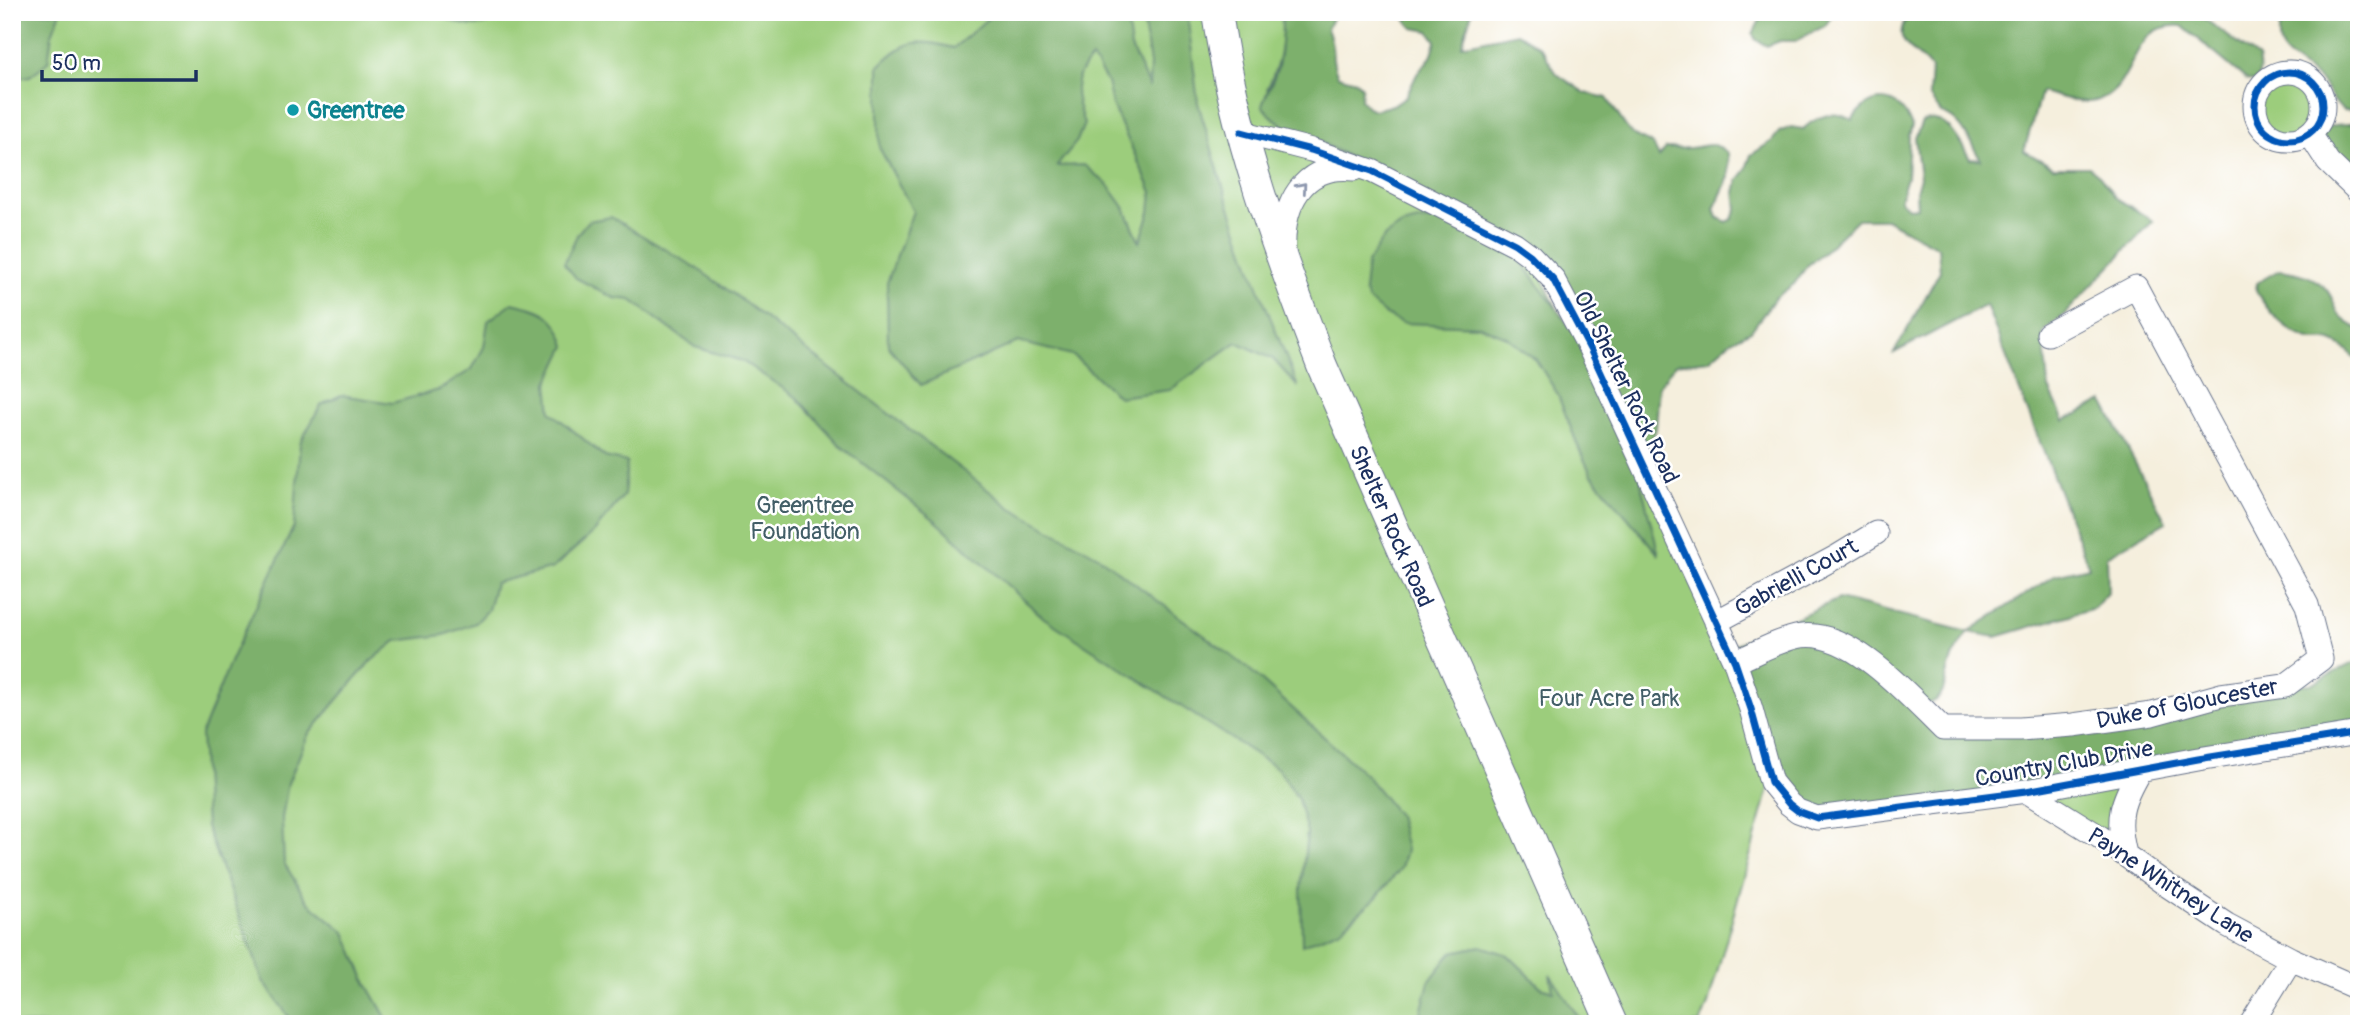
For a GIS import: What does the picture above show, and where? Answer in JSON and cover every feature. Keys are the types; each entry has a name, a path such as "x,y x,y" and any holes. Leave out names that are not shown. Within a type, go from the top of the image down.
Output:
{"main road":[{"name":"Shelter Rock Road","path":"1217,12 1230,90 1241,132 1287,275 1322,366 1612,1024"}],"street":[{"name":"Old Shelter Rock Road","path":"1241,132 1311,150 1372,171 1515,244 1553,279 1590,349 1735,662 1771,782 1780,796"},
{"path":"2310,134 2328,162 2359,192"},
{"path":"1287,275 1283,249 1284,228 1295,194 1308,179 1325,170 1343,167 1372,171"},
{"name":"Duke of Gloucester","path":"1735,662 1799,636 1819,636 1856,652 1886,673 1943,729 2020,729 2151,714 2221,695 2285,685 2321,659 2306,604 2136,287 2048,334"},
{"name":"Gabrielli Court","path":"1716,622 1876,533"},
{"name":"Country Club Drive","path":"1780,796 1798,811 1817,818 2026,791 2359,733"},
{"path":"2125,854 2119,820 2128,790 2140,770"},
{"name":"Payne Whitney Lane","path":"2026,791 2125,854 2204,910 2291,959 2359,989"},
{"path":"2251,1024 2291,959"}],"green space":[{"name":"Greentree Foundation","path":"12,12 1281,12 1280,52 1267,89 1320,142 1530,255 1735,662 1771,782 1700,1024 12,1024"},
{"path":"12,12 61,12 52,34 48,62 30,76 12,79"},
{"path":"434,12 502,12 487,24 469,26"},
{"path":"995,12 1126,12 1131,48 1149,87 1150,64 1142,12 1187,12 1198,103 1254,276 1298,387 1273,359 1237,342 1170,390 1119,397 1072,355 1018,342 921,385 888,346 887,283 913,211 879,147 879,66 897,50 913,43 931,43 954,48","holes":["1092,58 1107,82 1112,105 1152,192 1150,212 1140,242 1124,207 1108,185 1084,165 1057,166 1077,141 1084,124 1076,89 1080,74"]},
{"path":"1281,12 1335,12 1327,29 1332,42 1335,69 1338,76 1356,81 1362,87 1361,100 1367,107 1375,110 1393,105 1406,96 1417,74 1431,57 1436,41 1429,31 1413,28 1405,19 1405,12 1472,12 1462,45 1517,33 1541,48 1557,74 1585,93 1607,98 1630,132 1653,146 1659,157 1666,148 1709,145 1717,146 1728,153 1729,177 1714,209 1718,218 1727,222 1733,219 1737,209 1735,192 1738,180 1751,155 1772,141 1779,132 1791,127 1803,129 1814,121 1832,115 1852,120 1868,104 1876,101 1892,102 1900,107 1912,126 1907,177 1900,200 1909,208 1917,207 1916,191 1920,177 1915,138 1922,122 1931,120 1945,124 1957,137 1970,159 1981,160 1965,132 1955,120 1941,113 1929,96 1931,69 1902,38 1904,22 1911,12 2195,12 2258,58 2258,77 2254,82 2247,80 2182,26 2163,28 2150,35 2140,47 2126,74 2106,97 2083,102 2041,92 2024,151 2053,167 2089,167 2100,176 2115,197 2153,221 2061,318 2043,332 2048,386 2064,421 2103,401 2166,522 2107,556 2108,593 2094,608 1996,637 1968,632 2055,575 2089,567 1986,305 1894,353 1940,271 1938,247 1886,219 1858,219 1807,266 1794,284 1775,298 1751,331 1731,341 1709,360 1676,364 1659,386 1656,429 1643,463 1638,455 1642,488 1659,555 1591,474 1557,393 1536,360 1507,337 1480,326 1402,323 1386,315 1368,300 1364,290 1367,263 1385,236 1402,225 1423,220 1454,222 1486,234 1519,258 1597,363 1553,279 1530,255 1491,230 1288,128 1274,119 1262,106 1275,74 1281,49"},
{"path":"1764,12 1835,12 1825,26 1795,41 1780,41 1767,46 1756,40 1753,34"},
{"path":"2282,12 2355,13 2359,23 2359,107 2353,110 2340,108 2320,81 2282,50 2279,28"},
{"path":"2289,72 2302,75 2313,82 2320,93 2323,106 2320,119 2313,130 2302,137 2289,140 2276,137 2265,130 2258,119 2255,106 2258,93 2265,82 2276,75"},
{"path":"2359,122 2359,182 2346,173 2321,133 2329,126"},
{"path":"611,217 695,267 735,295 1010,507 1098,556 1249,669 1366,775 1398,815 1406,850 1401,868 1377,897 1341,929 1302,945 1301,888 1307,833 1298,799 1278,769 1044,618 936,521 842,447 796,397 742,361 695,347 631,300 614,298 576,278 564,263 578,233 588,221"},
{"path":"2279,270 2310,277 2325,288 2343,319 2359,329 2359,361 2331,341 2311,340 2301,336 2285,326 2272,313 2256,291 2257,283"},
{"path":"512,303 540,311 558,326 566,346 548,383 551,412 605,457 627,462 624,495 594,532 553,568 495,583 488,610 476,623 444,635 396,641 369,663 308,735 288,783 282,818 284,863 308,902 345,932 367,984 387,1019 396,1024 294,1024 263,981 206,826 201,734 231,660 294,526 300,443 321,405 341,395 392,403 439,390 472,369 484,347 488,321"},
{"path":"1839,599 1968,632 1953,656 1941,695 1929,704 1919,705 1944,729 2073,725 2151,714 2221,695 2311,684 2359,660 2359,733 2026,791 1817,818 1798,811 1789,804 1771,782 1751,709 1728,647"},
{"path":"2140,770 2125,854 2026,791"},
{"path":"1481,946 1508,955 1541,987 1553,991 1550,974 1583,1024 1418,1024 1429,982 1452,952"}],"cycle path":[{"path":"2289,72 2302,75 2313,82 2320,93 2323,106 2320,119 2313,130 2302,137 2289,140 2276,137 2265,130 2258,119 2255,106 2258,93 2265,82 2276,75 2289,72"},
{"path":"1241,132 1311,150 1372,171 1515,244 1553,279 1590,349 1735,662 1771,782 1798,811 1817,818 2026,791 2359,733"}],"place":[{"name":"Greentree","path":"293,110"}],"park label":[{"name":"Four Acre Park","path":"1609,698"}]}
